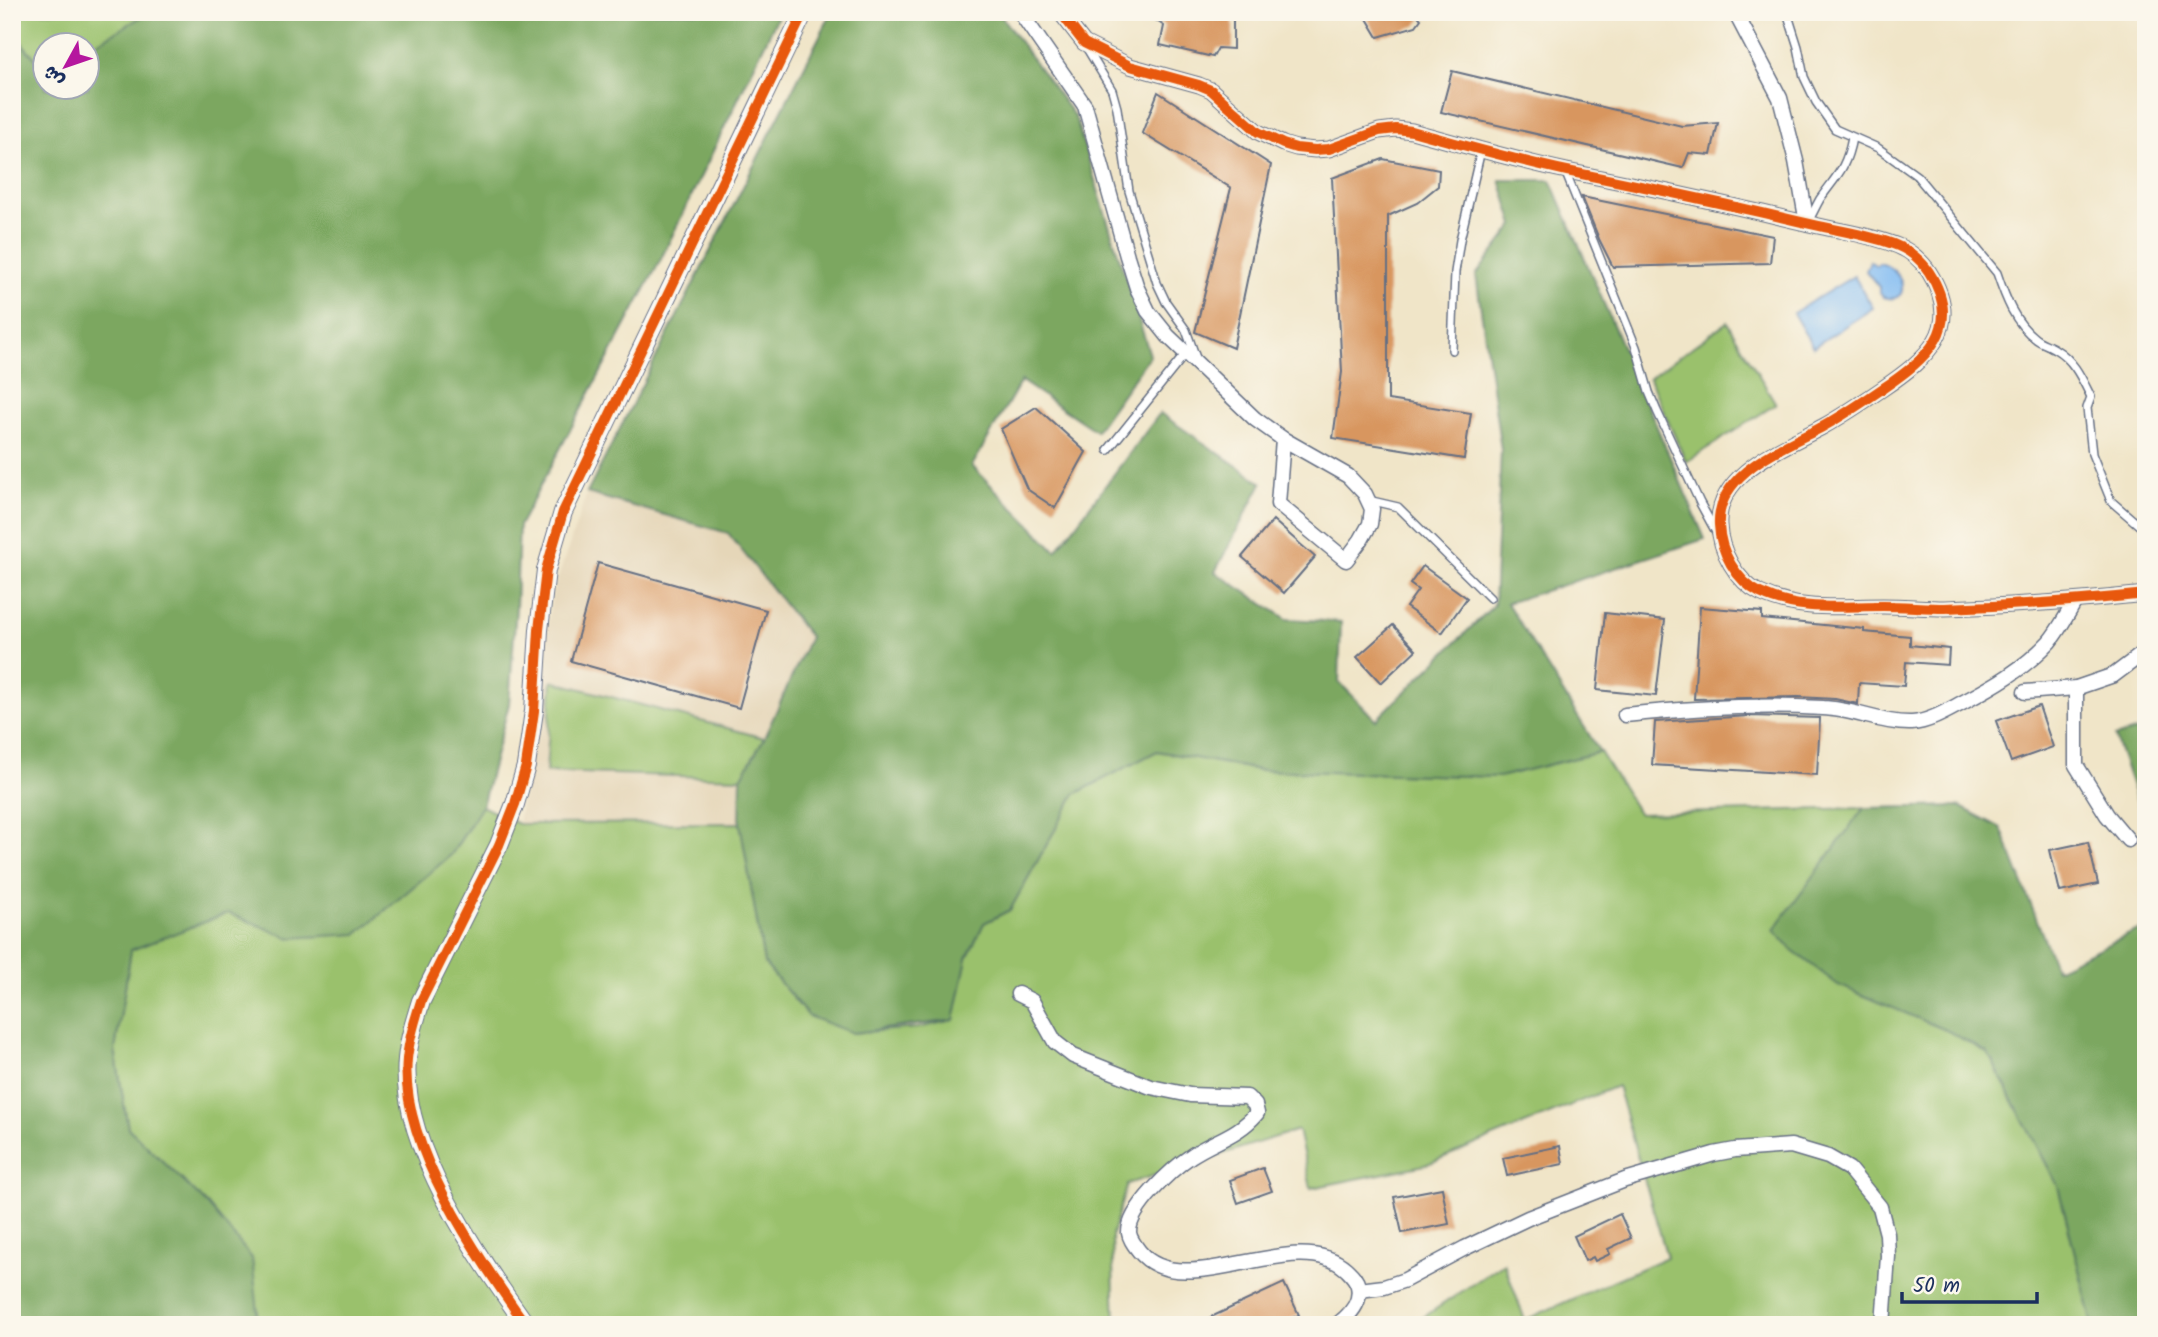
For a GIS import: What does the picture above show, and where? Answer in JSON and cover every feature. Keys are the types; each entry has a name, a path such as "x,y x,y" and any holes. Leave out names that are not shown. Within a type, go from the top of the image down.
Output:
{"street":[{"path":"526,1325 454,1214 428,1161 415,1125 409,1092 407,1060 412,1029 421,1001 499,845 515,804 526,766 534,711 546,570 563,512 804,12"},
{"path":"1020,12 1085,106 1137,288 1148,311 1168,336 1255,419 1283,439 1348,476 1365,494 1372,509 1370,524 1346,560 1278,504 1283,439"},
{"path":"1060,12 1084,43 1130,66 1211,90 1258,132 1296,148 1329,149 1369,133 1396,129 1565,170 1884,241 1900,247 1916,257 1929,271 1944,315 1940,334 1931,350 1892,383 1825,425 1760,460 1732,486 1721,506 1718,520 1720,541 1730,562 1756,591 1782,602 1837,608 1942,608 2075,601 2146,594"},
{"path":"1734,12 1780,98 1796,161 1807,223"},
{"path":"1625,715 1705,707 1822,708 1847,710 1888,723 1916,723 1942,714 1996,685 2031,660 2051,640 2075,601"},
{"path":"2025,692 2076,688 2114,675 2146,651"},
{"path":"2076,688 2076,765 2107,815 2128,840"},
{"path":"1018,994 1032,1001 1055,1042 1073,1056 1152,1087 1190,1095 1247,1097 1255,1105 1257,1113 1247,1126 1179,1165 1137,1210 1129,1233 1137,1248 1150,1262 1159,1267 1183,1270 1207,1269 1289,1256 1328,1257 1343,1266 1356,1280 1359,1290 1357,1304 1337,1325"},
{"path":"1359,1290 1384,1287 1405,1280 1528,1217 1625,1180 1714,1154 1791,1146 1828,1157 1849,1169 1880,1207 1887,1234 1888,1256 1883,1325"}],"lane":[{"path":"1787,12 1804,77 1816,102 1835,129 1878,148 1917,176 1997,273 2003,293 2016,318 2035,339 2057,350 2078,370 2091,397 2087,408 2092,454 2111,501 2141,527 2146,528"},
{"path":"1084,43 1112,90 1131,199 1157,283 1166,302 1186,330 1198,364"},
{"path":"1807,223 1820,199 1842,171 1849,156 1852,138"},
{"path":"1452,350 1455,272 1481,150"},
{"path":"1565,170 1636,347 1649,392 1720,541"},
{"path":"1108,450 1186,353"},
{"path":"1368,500 1398,507 1490,598"}],"shaded area":[{"path":"587,493 728,533 810,637 764,738 741,778 740,823 518,824 552,595"}],"green space":[{"path":"12,12 150,12 102,40 102,32 32,32 32,54 12,32"},
{"path":"150,12 780,12 660,261 519,526 509,704 482,806 451,855 357,934 290,938 228,913 131,950 115,1050 128,1128 208,1205 252,1258 258,1312 251,1325 12,1325 12,33 32,55 32,102 102,102 102,40"},
{"path":"832,12 998,12 1075,117 1150,355 1096,431 1021,381 972,466 1056,551 1160,413 1262,483 1215,572 1287,619 1341,622 1339,682 1376,720 1494,605 1501,450 1476,275 1514,225 1500,180 1551,180 1705,539 1507,603 1600,752 1499,777 1259,770 1157,751 1075,794 1010,910 984,923 967,958 954,1020 853,1033 808,1016 764,963 740,823 741,778 764,738 810,637 728,533 587,493"},
{"path":"1727,322 1776,404 1686,462 1649,378"},
{"path":"552,681 764,738 741,778 546,772"},
{"path":"2146,728 2146,827 2115,737"},
{"path":"1157,751 1259,770 1499,777 1600,752 1639,814 1864,808 1774,931 1988,1053 2058,1186 2093,1325 1412,1325 1504,1263 1525,1320 1667,1257 1617,1086 1425,1165 1311,1188 1298,1130 1127,1184 1112,1235 1115,1325 251,1325 258,1312 208,1205 128,1128 115,1050 131,950 228,912 290,938 451,855 482,806 518,824 740,823 764,963 808,1016 853,1033 918,1028 954,1020 967,958 984,923 1010,910 1075,794"},
{"path":"1959,806 2001,828 2056,969 2146,926 2146,1325 2093,1325 2058,1186 1988,1053 1948,1031 1838,985 1791,949 1774,930 1864,808"}],"water":[{"path":"1870,261 1876,266 1879,263 1895,272 1902,286 1902,292 1898,296 1883,297 1879,292 1879,287 1866,271"},
{"path":"1854,276 1873,308 1813,347 1793,313"}],"building":[{"path":"1144,12 1222,12 1233,19 1233,49 1218,48 1213,57 1160,45 1164,26"},
{"path":"1363,12 1415,12 1421,19 1416,26 1378,37"},
{"path":"1452,71 1682,126 1718,123 1711,155 1689,153 1683,168 1441,112"},
{"path":"1158,92 1271,165 1233,348 1195,332 1231,188 1142,133"},
{"path":"1383,159 1439,170 1438,186 1417,203 1388,216 1388,400 1471,413 1464,459 1333,438 1342,372 1332,178"},
{"path":"1582,197 1773,236 1770,263 1613,267"},
{"path":"1036,407 1086,452 1055,508 1027,489 1001,429"},
{"path":"1273,520 1315,557 1284,593 1242,557"},
{"path":"598,563 766,610 739,708 571,661"},
{"path":"1423,566 1467,598 1442,633 1406,607 1418,590 1410,584"},
{"path":"1700,607 1762,612 1762,619 1910,636 1910,645 1949,649 1948,665 1906,662 1904,686 1859,683 1858,704 1835,699 1798,697 1694,699"},
{"path":"1605,613 1665,620 1656,696 1597,690"},
{"path":"1393,625 1416,650 1381,683 1357,657"},
{"path":"2039,706 2053,747 2011,762 1996,721"},
{"path":"1749,716 1820,718 1817,775 1652,765 1655,722"},
{"path":"2088,842 2098,884 2060,892 2050,850"},
{"path":"1560,1146 1563,1164 1507,1176 1503,1158"},
{"path":"1263,1168 1272,1191 1238,1203 1230,1180"},
{"path":"1442,1188 1449,1224 1402,1233 1394,1197"},
{"path":"1620,1214 1631,1238 1608,1249 1610,1254 1595,1261 1593,1257 1585,1261 1574,1236"},
{"path":"1284,1283 1299,1315 1278,1325 1194,1325"}],"cycle path":[{"path":"526,1325 465,1234 428,1163 415,1127 408,1092 407,1059 411,1037 421,1001 499,845 515,804 526,766 534,711 546,570 563,512 804,12"},
{"path":"1060,12 1084,43 1130,66 1211,90 1258,132 1296,148 1329,149 1379,131 1412,131 1548,167 1868,236 1902,248 1923,264 1939,292 1943,310 1942,326 1936,340 1926,354 1898,378 1831,422 1756,463 1729,490 1721,506 1719,525 1722,545 1737,573 1751,588 1760,593 1790,603 1821,607 1945,608 2146,594"}]}
